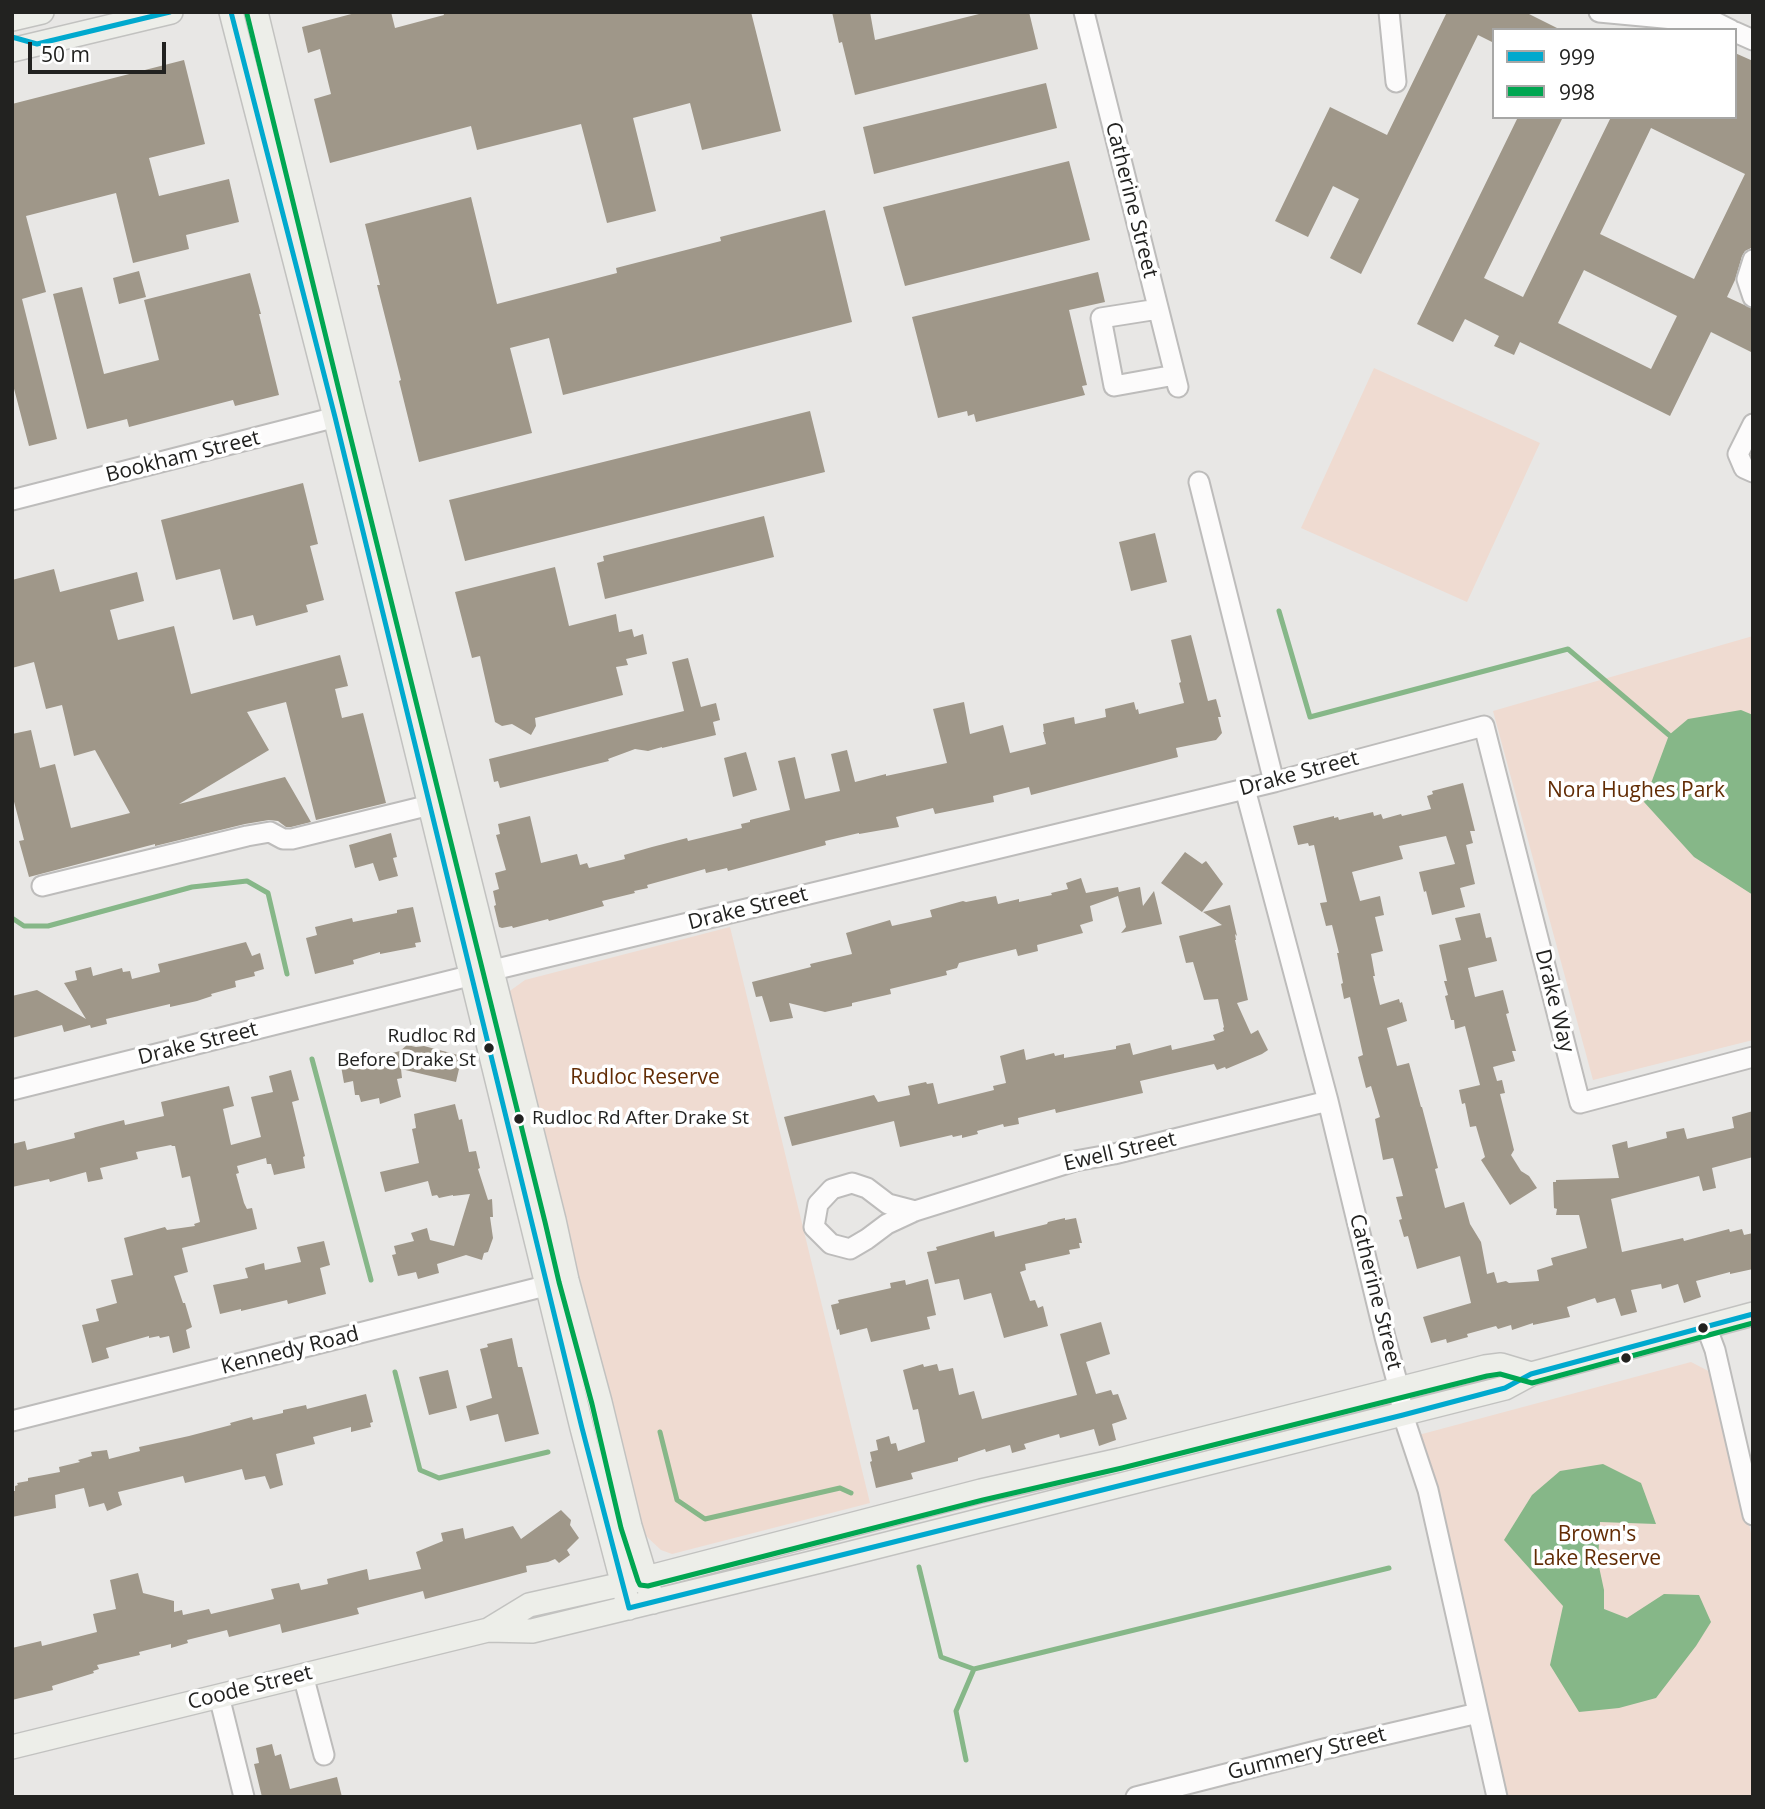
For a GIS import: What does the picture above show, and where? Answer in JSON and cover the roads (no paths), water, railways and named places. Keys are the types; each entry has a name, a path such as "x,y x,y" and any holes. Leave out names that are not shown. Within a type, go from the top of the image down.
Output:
{"main road":[{"path":"12,19 41,12"},
{"path":"12,50 171,12"},
{"path":"231,12 344,415 557,1283 582,1428 629,1608"},
{"path":"256,12 430,805 482,973"},
{"path":"557,1283 600,1402 630,1526 653,1602"},
{"name":"Coode Street","path":"12,1747 488,1630 532,1631 629,1608 1403,1415 1505,1388 1531,1374 1753,1314"},
{"name":"Coode Street","path":"488,1630 529,1605 623,1584 981,1491 1120,1460 1485,1367 1501,1365 1531,1374"}],"street":[{"name":"Catherine Street","path":"1084,12 1177,382 1114,386 1101,318 1158,309"},
{"path":"1389,12 1396,82"},
{"path":"1599,12 1717,23 1727,28"},
{"path":"1737,33 1753,40"},
{"path":"12,37 37,44"},
{"path":"1753,260 1747,279 1753,297"},
{"name":"Bookham Street","path":"12,500 344,415"},
{"path":"1753,424 1738,454 1744,468 1753,472"},
{"path":"1199,482 1273,782"},
{"name":"Drake Street","path":"12,1090 482,973 1245,789 1484,726"},
{"name":"Drake Way","path":"1484,726 1580,1103 1753,1057"},
{"name":"Catherine Street","path":"1245,789 1328,1101 1399,1389 1403,1415 1428,1490 1497,1797"},
{"path":"43,886 247,836 270,832 283,839 292,839 430,805"},
{"name":"Ewell Street","path":"915,1210 888,1204 867,1188 852,1183 832,1189 818,1204 814,1227 831,1244 850,1249 887,1224 915,1210 1075,1161 1114,1154 1328,1101"},
{"name":"Kennedy Road","path":"12,1421 557,1283"},
{"path":"1706,1326 1715,1350 1753,1514"},
{"path":"303,1675 324,1755"},
{"path":"219,1696 244,1797"},
{"name":"Gummery Street","path":"1136,1797 1478,1713"}],"waterway":[{"path":"1279,611 1310,717 1568,649 1669,735"},
{"path":"12,918 24,926 48,926 192,887 247,881 268,893 287,974"},
{"path":"312,1059 371,1280"},
{"path":"395,1372 420,1470 439,1478 548,1452"},
{"path":"660,1432 677,1500 705,1519 840,1488 851,1493"},
{"path":"919,1567 941,1657 974,1669 1389,1568"},
{"path":"966,1760 956,1711 974,1669"}],"place":[{"name":"Rudloc Rd Before Drake St","path":"489,1048"},
{"name":"Rudloc Rd After Drake St","path":"519,1119"}],"park label":[{"name":"Nora Hughes Park","path":"1636,791"},
{"name":"Rudloc Reserve","path":"645,1078"},
{"name":"Brown's Lake Reserve","path":"1597,1547"}]}
